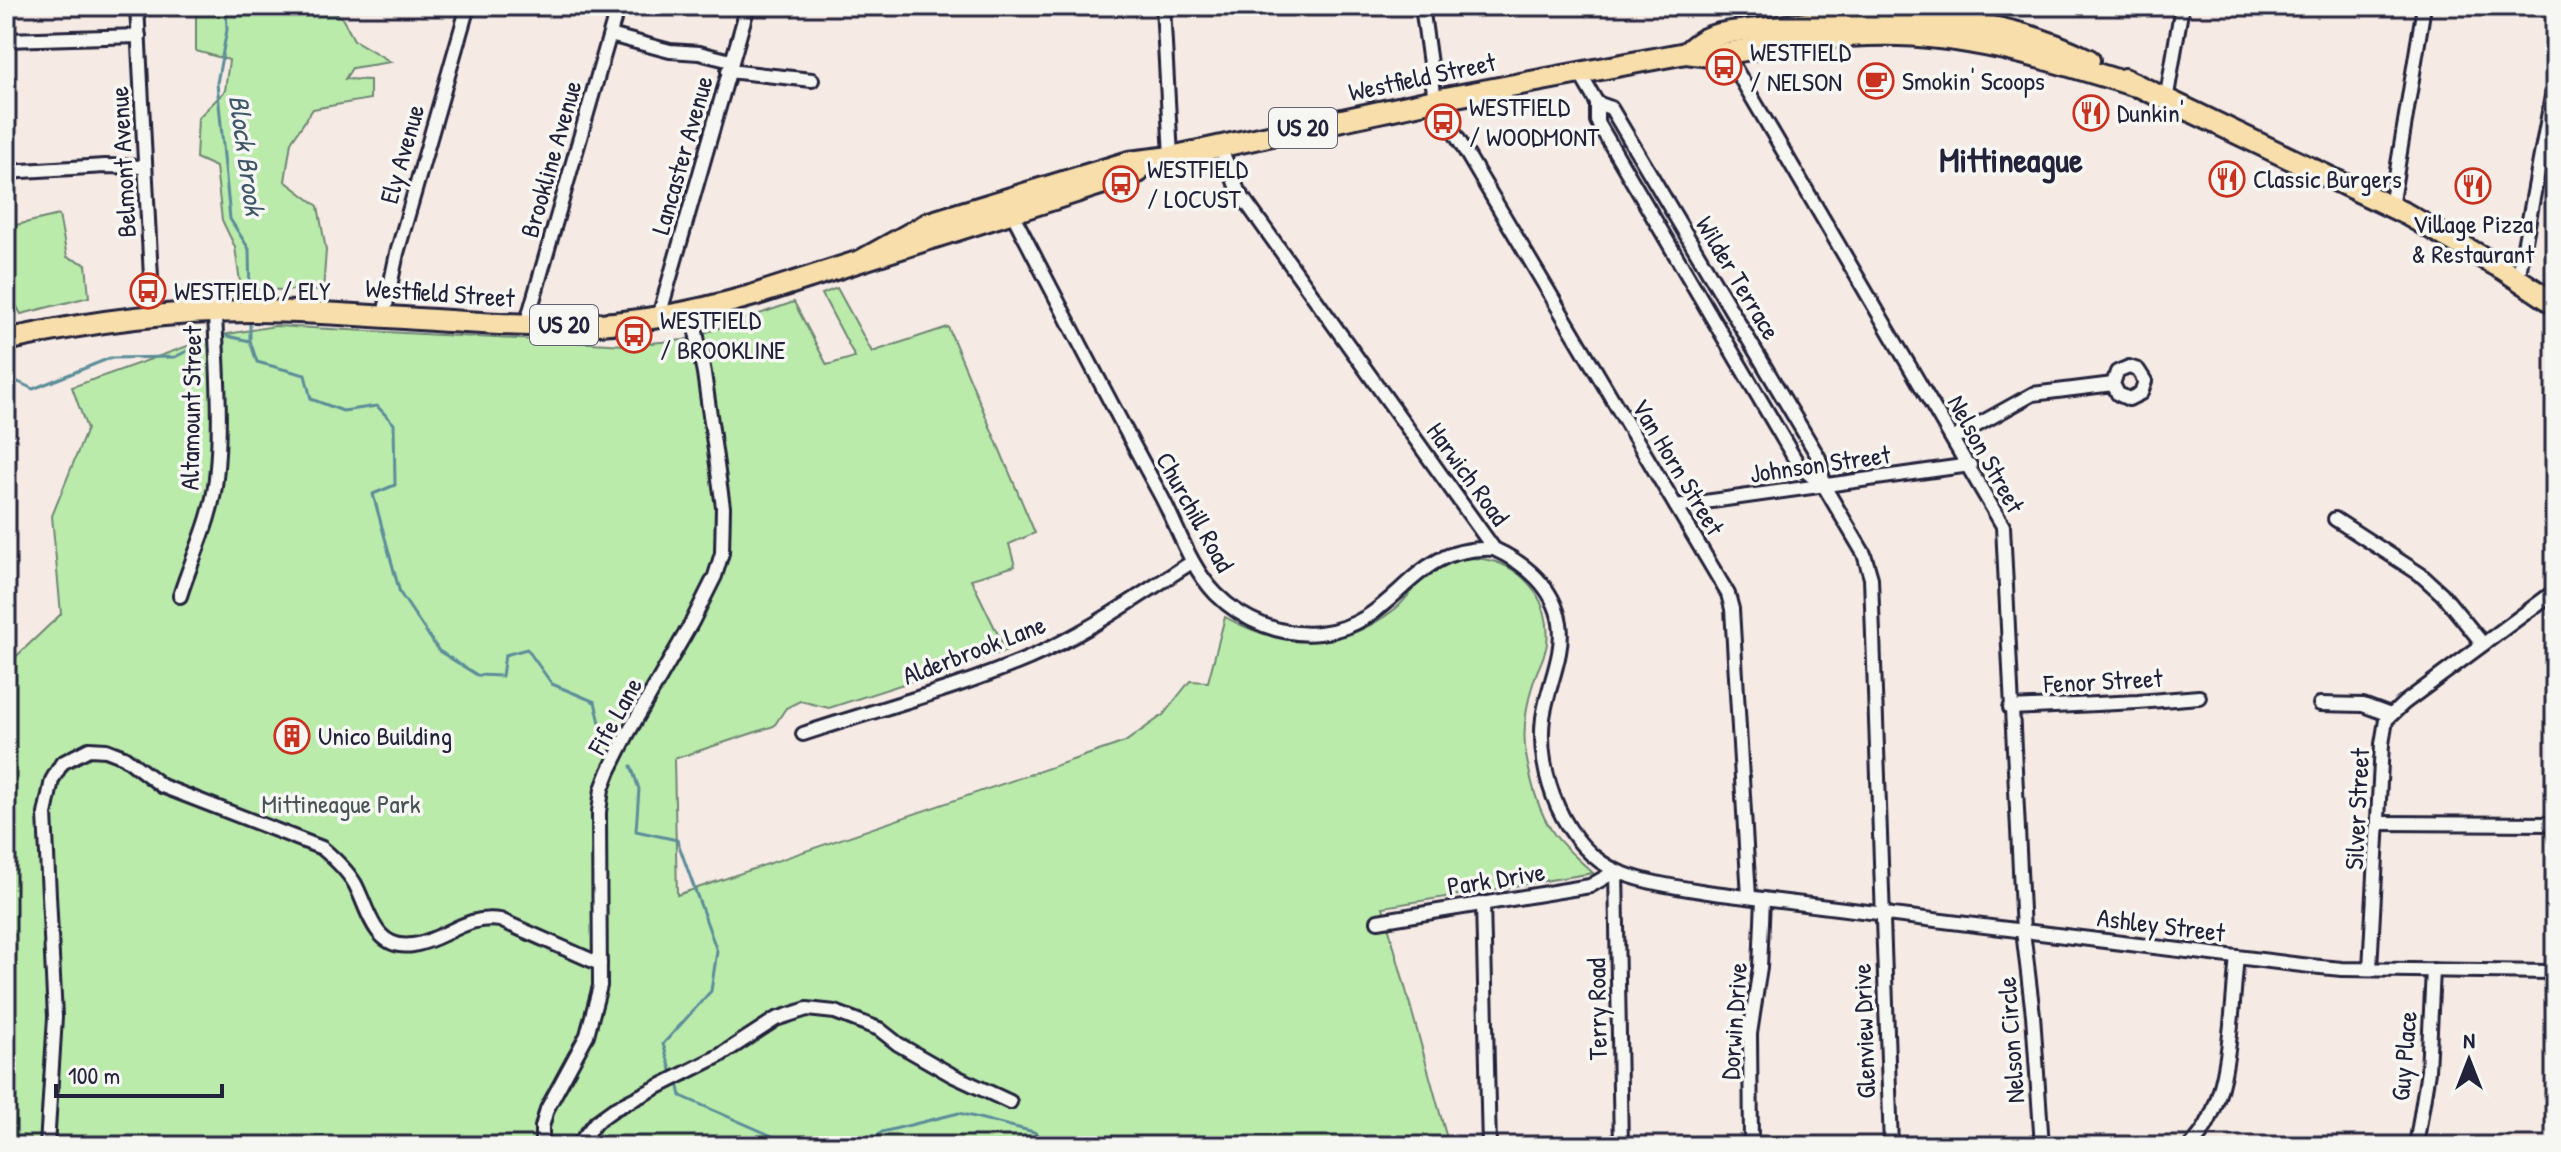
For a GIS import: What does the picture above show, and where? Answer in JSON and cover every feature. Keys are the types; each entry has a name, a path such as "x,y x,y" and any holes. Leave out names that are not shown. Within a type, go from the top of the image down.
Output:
{"main road":[{"path":"1806,23 1855,6"},
{"path":"1902,17 1932,6"},
{"path":"1971,6 2010,32"},
{"name":"Westfield Street","path":"1686,53 1707,37 1868,17 1967,23 2010,32 2069,51 2166,101 2391,207 2518,279 2555,304"},
{"name":"Westfield Street","path":"6,340 153,316 215,312 384,315 526,325 589,325 692,311 754,295 864,259 929,223 1135,174 1171,157 1435,100 1686,53 1710,56 1844,37 1931,37 2024,53 2136,86"}],"street":[{"name":"Belmont Avenue","path":"137,6 153,316"},
{"name":"Ely Avenue","path":"384,315 397,253 468,6"},
{"name":"Brookline Avenue","path":"526,325 618,6"},
{"name":"Lancaster Avenue","path":"659,316 748,6"},
{"path":"1163,6 1171,157"},
{"path":"1422,6 1435,100"},
{"path":"2166,101 2182,6"},
{"path":"2391,207 2424,6"},
{"path":"610,35 670,51 699,53 729,66 812,80"},
{"path":"6,40 139,36"},
{"name":"Nelson Street","path":"1726,53 2003,526 2023,931"},
{"name":"Wilder Terrace","path":"1579,72 1597,103 1597,121 1799,466 1824,486"},
{"path":"2518,279 2555,80"},
{"name":"Van Horn Street","path":"1435,100 1726,589 1731,604 1756,898"},
{"name":"Wilder Terrace","path":"1597,103 1611,108 1819,458 1824,486 1864,554 1871,578 1882,913"},
{"name":"Harwich Road","path":"1220,146 1238,191 1494,549 1512,557 1546,588 1556,608 1561,634 1542,728 1547,777 1555,802 1573,832 1616,871 1681,888 1756,898"},
{"path":"6,172 95,166 145,167"},
{"name":"Churchill Road","path":"1009,206 1175,522 1192,562 1209,586 1234,608 1268,627 1301,634 1329,631 1362,621 1382,607 1408,580 1440,557 1458,551 1494,549"},
{"path":"1661,230 1678,221"},
{"name":"Fife Lane","path":"542,1146 542,1127 547,1109 587,1035 600,986 599,812 602,789 627,735 709,588 722,553 723,507 692,311"},
{"name":"Altamount Street","path":"180,596 207,524 216,480 215,312"},
{"path":"1731,351 1749,340"},
{"path":"1954,438 2033,394 2113,384"},
{"name":"Johnson Street","path":"1676,506 1970,465"},
{"path":"2335,519 2420,574 2442,594 2483,644"},
{"name":"Alderbrook Lane","path":"803,734 1032,657 1192,562"},
{"name":"Silver Street","path":"2370,969 2383,731 2390,715 2555,591"},
{"name":"Fenor Street","path":"2010,708 2199,697"},
{"path":"2320,704 2363,705 2390,715"},
{"path":"47,1146 55,1017 45,814 52,780 62,763 89,749 106,750 124,757 162,786 322,848 339,862 354,882 379,934 396,945 421,944 471,920 486,918 500,920 600,964"},
{"path":"2378,823 2555,824"},
{"name":"Park Drive","path":"1378,921 1590,886 1616,871"},
{"name":"Terry Road","path":"1616,871 1621,1146"},
{"name":"Ashley Street","path":"1756,898 2342,969 2555,972"},
{"name":"Dorwin Drive","path":"1751,1146 1750,1034 1761,956 1756,898"},
{"path":"1483,903 1489,1146"},
{"name":"Glenview Drive","path":"1882,913 1891,1146"},
{"name":"Nelson Circle","path":"2023,931 2033,1015 2042,1146"},
{"path":"2190,1146 2207,1126 2219,1093 2237,957"},
{"name":"Guy Place","path":"2416,1146 2428,1071 2433,970"},
{"path":"577,1146 608,1112 719,1056 776,1019 807,1009 835,1012 879,1029 898,1044 952,1075 1010,1102"}],"green space":[{"path":"200,6 328,6 342,18 354,40 391,62 352,68 345,79 370,80 370,99 313,109 291,142 285,181 318,206 326,250 323,291 241,289 235,247 222,220 216,167 196,158 198,118 225,91 229,60 196,51 196,11"},
{"path":"6,211 16,225 59,215 67,257 86,264 89,297 21,314 11,297 12,276 6,272"},
{"name":"Mittineague Park","path":"837,288 872,352 948,327 1035,533 1009,544 1015,566 971,579 1006,651 829,708 800,701 786,708 774,726 674,759 677,895 1125,742 1163,715 1190,681 1208,682 1225,617 1269,636 1312,642 1333,639 1374,623 1400,605 1423,578 1444,565 1469,558 1496,562 1529,583 1546,617 1546,647 1532,686 1525,726 1526,755 1536,796 1554,834 1593,873 1383,907 1449,1146 6,1146 6,666 61,614 52,516 87,429 72,387 216,336 275,326 627,345 684,340 794,302 827,365 855,357 822,294"}],"waterway":[{"name":"Block Brook","path":"226,6 227,30 217,83 230,219 249,249 250,303"},
{"name":"Block Brook","path":"250,319 250,341 257,362 305,375 311,399 343,411 377,406 394,424 395,485 373,494 400,593 439,651 477,675 502,676 505,655 527,649 552,684 595,702 603,735"},
{"path":"227,336 250,341"},
{"path":"6,382 12,379 33,389 110,358 175,357 195,347"},
{"name":"Block Brook","path":"631,766 639,789 636,831 677,840 717,951 711,991 663,1044 672,1073"},
{"name":"Block Brook","path":"679,1087 681,1096 795,1146"},
{"name":"Block Brook","path":"867,1146 882,1132 959,1113 1034,1132 1051,1146"}],"place":[{"name":"WESTFIELD / NELSON","path":"1724,67"},
{"name":"Smokin' Scoops","path":"1876,81"},
{"name":"Dunkin'","path":"2091,113"},
{"name":"WESTFIELD / WOODMONT","path":"1443,122"},
{"name":"Classic Burgers","path":"2227,179"},
{"name":"WESTFIELD / LOCUST","path":"1121,184"},
{"name":"Village Pizza & Restaurant","path":"2473,186"},
{"name":"WESTFIELD / ELY","path":"148,291"},
{"name":"WESTFIELD / BROOKLINE","path":"634,335"},
{"name":"Unico Building","path":"292,736"}],"district":[{"name":"Mittineague","path":"2011,160"}]}
